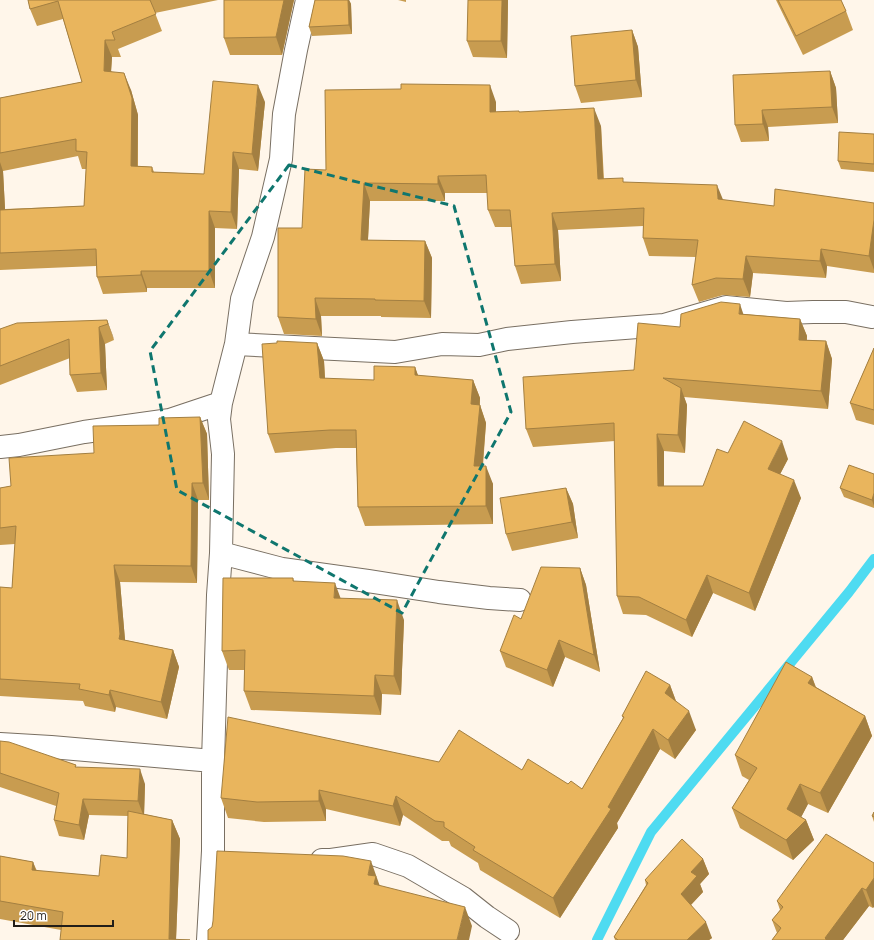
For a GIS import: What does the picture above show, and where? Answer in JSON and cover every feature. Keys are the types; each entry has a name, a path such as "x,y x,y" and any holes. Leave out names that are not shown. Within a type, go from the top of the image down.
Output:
{"street":[{"path":"208,940 213,851 213,761 218,595 221,553 223,454 220,418 221,403 236,344 242,299 263,237 281,159 284,114 307,0"},
{"path":"236,344 395,352 442,344 479,345 507,339 664,325 726,307 786,313 846,312 872,317"},
{"path":"0,447 19,445 84,432 170,420 221,403"},
{"path":"221,553 282,569 439,592 520,600"},
{"path":"0,744 213,761"},
{"path":"213,851 236,853"},
{"path":"302,859 331,860 373,854 408,866 463,898 486,917 508,931"}],"highlighted area":[{"path":"289,165 454,206 511,412 402,613 177,490 150,351"}],"building":[{"path":"28,0 150,0 156,14 112,32 115,40 105,40 104,71 124,73 132,98 131,166 152,167 152,172 204,174 213,81 258,85 252,154 233,152 231,212 209,211 209,271 141,271 141,275 97,277 96,249 0,253 0,210 84,206 87,152 76,151 76,139 0,153 0,98 82,82 58,1 30,9"},
{"path":"224,0 284,0 276,37 224,38"},
{"path":"315,0 348,0 349,25 309,27"},
{"path":"468,0 502,0 501,41 467,41"},
{"path":"778,0 841,0 846,11 796,36"},
{"path":"632,30 636,80 575,86 571,36"},
{"path":"830,71 832,107 762,110 763,124 735,125 733,75"},
{"path":"401,84 490,85 490,112 594,108 598,179 623,178 623,182 717,185 718,199 774,206 775,189 874,203 874,220 869,256 821,249 820,261 746,256 743,279 716,278 692,285 698,240 643,238 644,208 552,213 555,264 515,266 510,210 488,210 486,175 438,176 438,184 364,183 361,240 425,241 424,301 315,298 316,319 278,317 278,228 302,228 305,169 326,170 325,90 401,89"},
{"path":"839,132 874,134 874,164 838,161"},
{"path":"721,302 740,304 739,314 800,319 799,340 826,341 821,391 663,378 681,388 678,435 657,434 658,486 703,486 717,449 728,453 744,421 782,441 768,469 794,480 749,593 707,575 686,620 639,597 617,596 614,423 526,429 523,377 634,370 638,323 680,327 681,314"},
{"path":"107,320 108,324 99,327 101,373 70,375 69,339 0,366 0,329 17,323"},
{"path":"277,341 317,343 320,378 374,380 374,366 415,367 415,375 473,380 471,404 480,405 474,466 486,466 486,506 358,507 356,430 268,434 262,344 277,343"},
{"path":"874,348 874,410 850,403"},
{"path":"200,417 203,483 192,483 191,566 114,565 120,634 119,639 173,650 161,702 110,690 109,695 79,689 80,684 0,679 0,587 12,588 16,526 0,528 0,488 11,486 9,458 94,453 93,426 159,425 159,418"},
{"path":"849,465 874,474 874,493 872,500 840,488"},
{"path":"566,488 572,522 506,534 500,498"},
{"path":"541,567 580,568 594,655 559,640 547,670 500,651 514,615 521,619"},
{"path":"223,578 293,578 293,581 335,583 334,598 397,600 394,676 375,675 374,696 244,691 245,650 222,651"},
{"path":"786,662 812,677 808,683 865,716 820,793 800,784 787,809 806,820 786,840 732,808 757,768 735,755"},
{"path":"646,671 670,685 665,693 689,711 668,740 653,729 608,807 611,809 553,898 473,850 475,847 444,827 444,822 435,821 396,796 393,806 319,790 319,801 257,802 221,798 228,717 439,762 459,730 522,770 528,759 568,784 571,781 582,789 624,717 622,716"},
{"path":"0,741 9,742 76,765 75,767 140,769 138,801 83,799 79,825 54,820 59,793 0,773"},
{"path":"128,811 172,820 169,939 190,940 60,940 63,912 0,901 0,856 33,862 32,870 99,876 101,855 127,858"},
{"path":"826,834 874,863 874,878 866,890 862,888 825,938 826,940 772,940 781,928 772,920 783,907 777,901"},
{"path":"682,839 703,859 691,872 697,876 681,894 706,922 687,940 618,940 614,937 648,883 645,880"},
{"path":"217,851 343,856 371,861 368,875 376,876 374,884 465,907 457,940 208,940 208,930 212,927 213,921"}],"waterway":[{"path":"597,940 651,832 849,592 874,559"}]}
